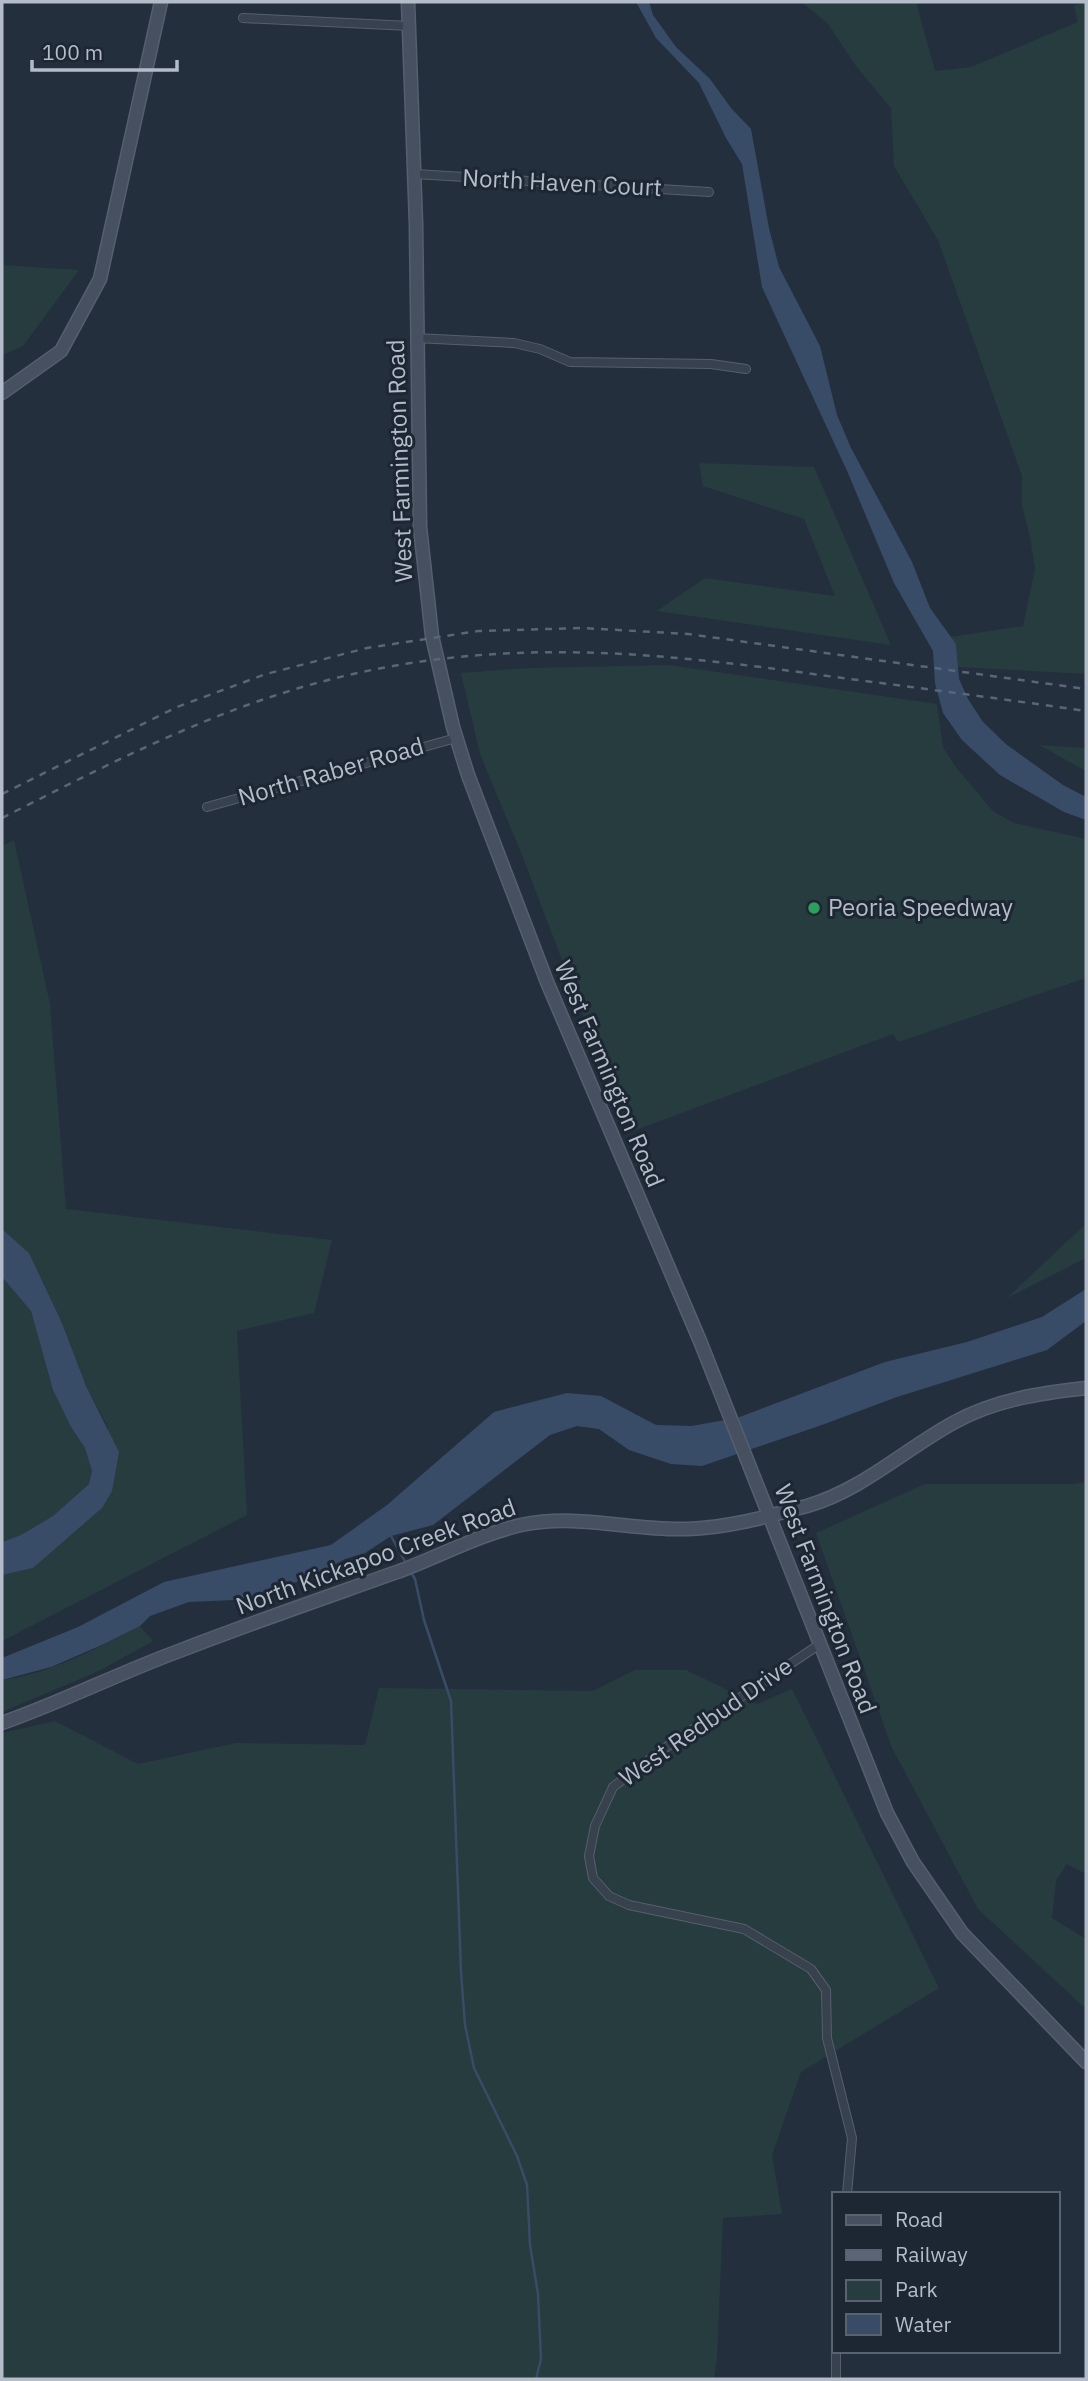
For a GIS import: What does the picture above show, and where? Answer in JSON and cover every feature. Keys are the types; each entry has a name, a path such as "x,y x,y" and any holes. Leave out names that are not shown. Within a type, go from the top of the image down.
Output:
{"main road":[{"path":"2,393 61,351 100,279 161,2"},
{"name":"West Farmington Road","path":"408,2 415,174 422,553 432,636 456,738 514,901 700,1341 879,1795 918,1870 962,1933 1086,2062"},
{"name":"North Kickapoo Creek Road","path":"2,1723 179,1651 402,1570 498,1531 567,1519 687,1529 769,1516 820,1502 849,1490 940,1431 978,1411 1034,1394 1086,1388"}],"street":[{"path":"243,18 410,26"},
{"name":"North Haven Court","path":"415,174 709,192"},
{"path":"416,338 514,342 540,349 570,362 711,364 746,369"},
{"name":"North Raber Road","path":"207,807 456,738"},
{"name":"West Redbud Drive","path":"820,1644 662,1750 612,1787 595,1826 589,1856 593,1878 609,1896 629,1905 744,1929 811,1969 826,1990 827,2038 852,2138 847,2192"},
{"path":"836,2353 836,2379"}],"green space":[{"path":"802,2 916,2 935,71 971,67 1078,22 1074,6 1086,2 1086,674 958,667 956,644 950,637 1023,626 1035,569 1022,506 1022,476 938,240 894,166 891,108 856,66 828,24"},
{"path":"2,265 79,270 23,346 2,355"},
{"path":"699,463 814,467 891,645 657,611 705,578 835,596 804,519 703,486"},
{"name":"Peoria Speedway","path":"669,665 937,704 943,747 955,766 993,811 1014,823 1086,839 1086,978 898,1042 893,1034 628,1133 522,855 480,754 461,673 528,668"},
{"path":"1039,745 1086,748 1086,771"},
{"path":"14,840 50,1004 66,1209 332,1240 314,1313 237,1331 247,1515 2,1641 2,1575 33,1568 102,1508 108,1427 86,1386 62,1323 29,1253 2,1229 2,846"},
{"path":"1086,1224 1086,1258 1007,1298 1077,1232"},
{"path":"2,1277 31,1311 53,1390 71,1427 85,1448 92,1471 89,1484 53,1516 21,1535 2,1542"},
{"path":"1086,1482 1086,1874 1067,1864 1056,1880 1052,1918 1086,1939 1086,2009 978,1909 892,1748 816,1533 925,1484"},
{"path":"140,1626 153,1641 99,1671 2,1712 2,1680 55,1666"},
{"path":"635,1670 686,1670 757,1704 792,1689 939,1988 801,2072 772,2155 782,2214 723,2218 714,2379 2,2379 2,1733 55,1721 138,1764 236,1743 365,1745 379,1688 593,1691"}],"water":[{"path":"636,2 649,2 653,15 676,47 710,79 731,108 751,129 779,267 820,346 837,415 851,448 912,562 930,608 956,644 959,679 968,699 983,722 1007,745 1063,785 1086,797 1086,820 1064,812 1000,775 962,740 943,713 935,683 933,651 894,583 848,473 762,287 742,164 699,83 656,38"},
{"path":"2,1229 29,1253 62,1323 86,1386 119,1452 112,1491 102,1508 33,1568 2,1575 2,1542 21,1535 53,1516 89,1484 92,1471 85,1448 71,1427 53,1390 31,1311 2,1277"},
{"path":"1086,1289 1086,1321 1047,1350 897,1397 702,1466 671,1464 629,1450 599,1429 577,1426 550,1435 433,1525 391,1536 365,1553 345,1559 321,1573 285,1586 276,1593 256,1599 189,1602 150,1616 140,1626 51,1667 2,1680 2,1658 78,1627 164,1582 331,1545 387,1505 494,1412 567,1393 601,1396 656,1425 691,1426 737,1418 885,1362 967,1342 1042,1317"}],"waterway":[{"path":"391,1536 407,1565"},
{"path":"410,1571 415,1579 424,1620 451,1701 465,2025 474,2068 517,2156 527,2185 530,2245 538,2294 541,2359 536,2379"}],"railway":[{"path":"2,794 177,707 266,674 367,648 478,631 583,628 688,634 1086,689"},
{"path":"2,818 151,745 227,713 306,686 374,670 440,659 505,653 570,652 700,660 1086,711"}],"place":[{"name":"Peoria Speedway","path":"814,908"}]}
